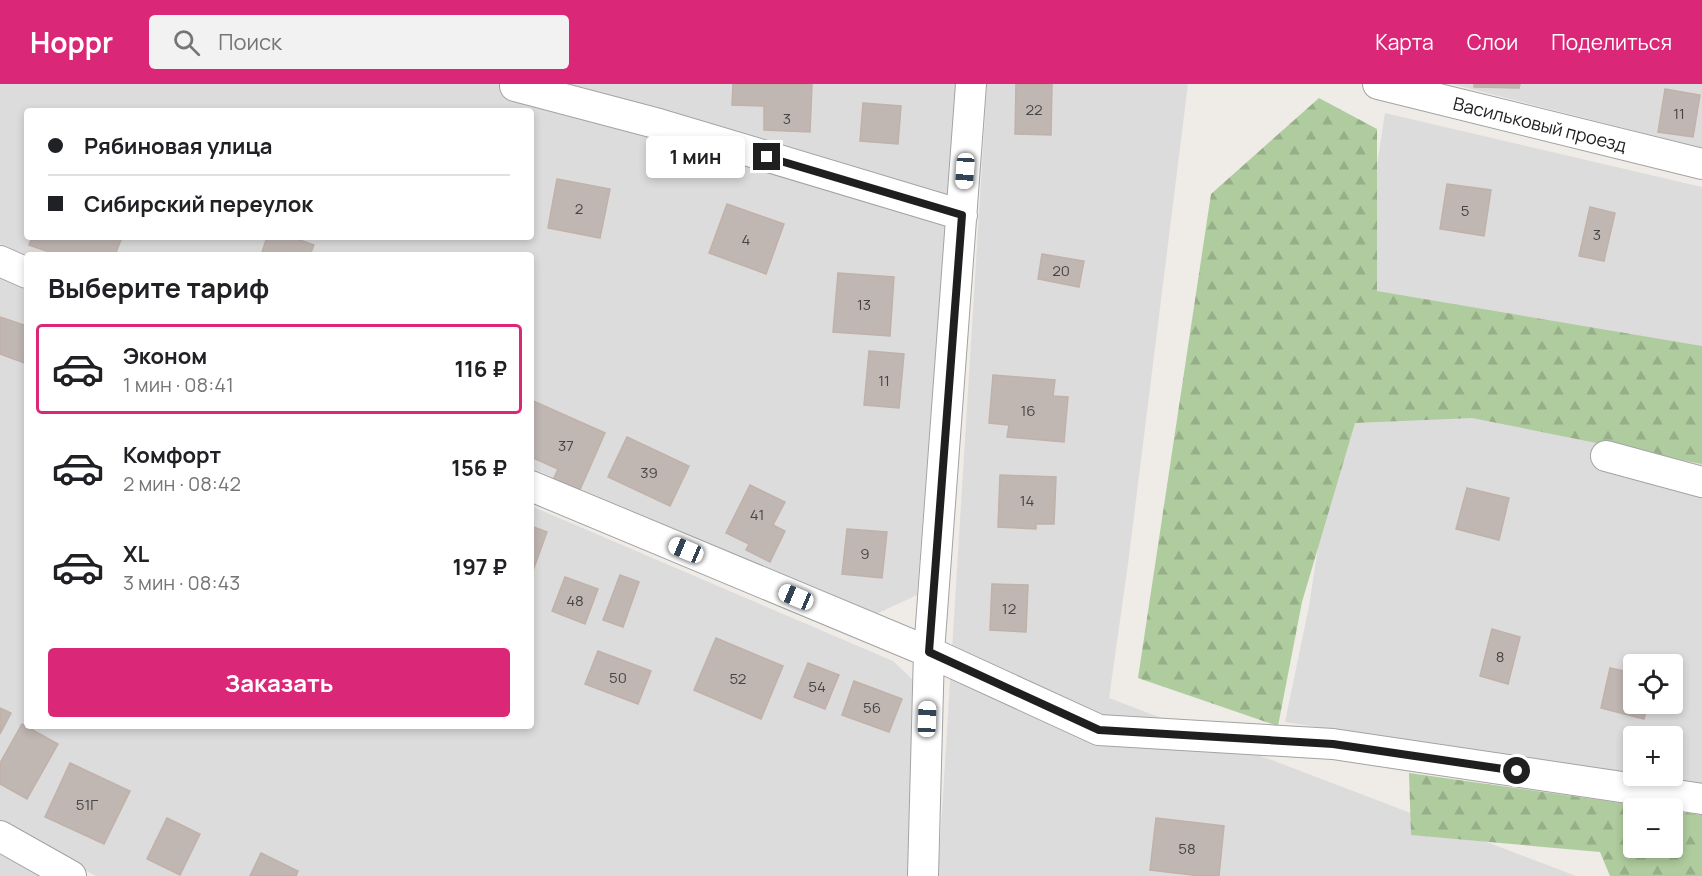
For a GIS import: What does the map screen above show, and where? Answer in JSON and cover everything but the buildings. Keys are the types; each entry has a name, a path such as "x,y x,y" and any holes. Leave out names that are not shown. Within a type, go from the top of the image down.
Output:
{"street":[{"path":"923,876 929,652 972,84"},
{"name":"Васильковый проезд","path":"1378,84 1702,164"},
{"path":"515,86 659,124 962,215"},
{"path":"0,261 24,272"},
{"path":"1606,456 1702,482"},
{"path":"534,487 929,652 1099,730 1333,744 1702,799"},
{"path":"0,836 71,876"}],"shaded area":[{"path":"0,84 956,84 917,595 876,614 534,469 534,252 24,254 0,244"},
{"path":"987,84 1188,84 1109,698 1576,876 938,876"},
{"path":"1452,84 1702,84 1702,148"},
{"path":"1385,113 1702,187 1702,787 1683,784 1683,726 1623,726 1623,775 1285,722 1309,606"},
{"path":"0,278 24,289 24,729 534,729 534,507 893,661 913,680 908,876 96,876 0,824"},
{"path":"0,849 47,876 0,876"}],"green space":[{"path":"1319,98 1377,129 1377,291 1702,346 1702,464 1472,418 1355,423 1302,602 1278,726 1138,678 1211,194"},
{"path":"1409,773 1623,803 1623,858 1683,858 1683,812 1702,815 1702,876 1610,876 1600,852 1411,835"}],"route":[{"path":"767,157 962,215 929,652 1099,730 1333,744 1517,771"}]}
